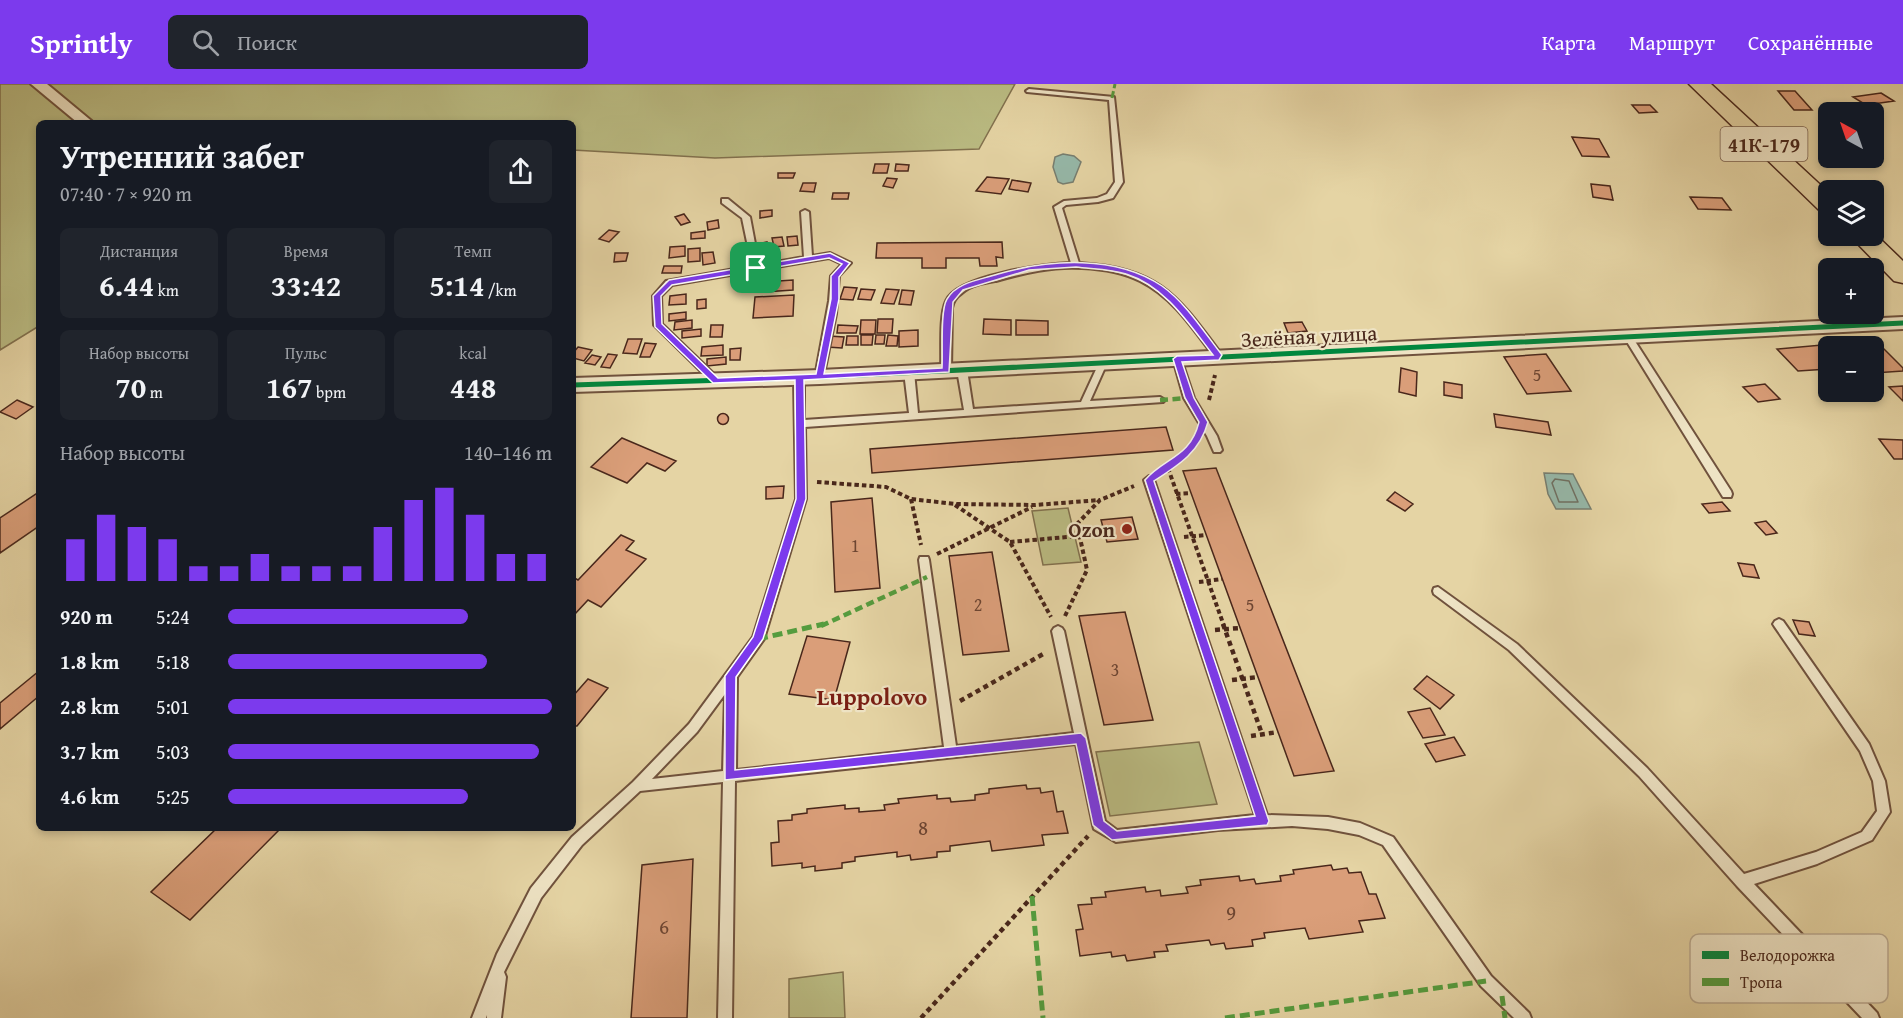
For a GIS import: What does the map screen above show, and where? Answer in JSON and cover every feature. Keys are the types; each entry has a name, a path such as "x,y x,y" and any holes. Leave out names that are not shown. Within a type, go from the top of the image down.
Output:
{"main road":[{"name":"41К-179","path":"1699,84 1818,196"},
{"path":"1873,246 1903,275"}],"street":[{"path":"39,84 83,120"},
{"name":"Зелёная улица","path":"576,385 800,378 1177,359 1217,365 1628,337 1903,323"}],"lane":[{"path":"1029,91 1112,98 1119,182 1110,196 1098,200 1064,203 1058,207 1076,265"},
{"path":"725,201 746,217 756,268"},
{"path":"805,212 808,259"},
{"path":"716,381 658,325 657,296 669,283 830,255 847,263 835,276 835,299 819,377"},
{"path":"969,412 954,370 949,302 961,288 1028,268 1076,265 1128,272 1160,288 1182,310 1217,365"},
{"path":"1628,337 1727,494"},
{"path":"1177,359 1189,398 1217,450"},
{"path":"1084,405 1103,363"},
{"path":"909,372 914,416"},
{"path":"479,1018 502,959 536,893 578,841 637,786 693,728 758,639 801,499 800,378"},
{"path":"800,424 1160,400"},
{"path":"1149,480 1263,821"},
{"path":"924,560 951,751"},
{"path":"1438,591 1522,656 1643,772 1792,934"},
{"path":"1742,881 1816,858 1867,836 1884,812 1879,781 1864,748 1779,624"},
{"path":"1058,631 1099,825 1116,836 1263,821 1329,822 1370,830 1388,841 1486,981 1524,1018"},
{"path":"725,1018 731,676"},
{"path":"637,786 1081,738"},
{"path":"494,1018 502,959"},
{"path":"1858,1003 1872,1018"}],"path":[{"path":"801,481 886,487 910,499 955,504 1035,505 1100,500 1149,480 1182,459 1200,437 1217,365"},
{"path":"1168,468 1262,734"},
{"path":"910,499 924,560 1035,505"},
{"path":"1058,631 1087,570 1077,524 1100,500"},
{"path":"955,504 1010,542 1058,631"},
{"path":"1010,542 1079,536"},
{"path":"1200,632 1240,628"},
{"path":"945,710 1061,644"},
{"path":"1216,682 1258,677"},
{"path":"1235,738 1278,732"},
{"path":"921,1018 1099,825"}],"green space":[{"path":"0,84 1015,84 979,149 715,158 576,150 576,120 36,120 36,328 0,350"},
{"path":"1068,508 1081,562 1043,565 1032,511"},
{"path":"1199,742 1217,804 1110,816 1096,752"},
{"path":"843,972 845,1018 789,1018 789,979"}],"water":[{"path":"1063,154 1074,156 1081,162 1073,182 1063,184 1058,182 1053,167 1055,157"},
{"path":"1544,473 1573,474 1591,509 1556,509 1548,494"}],"building":[{"path":"1778,91 1795,91 1812,110 1794,110"},
{"path":"1881,93 1894,101 1861,102 1853,97"},
{"path":"1632,105 1650,105 1657,112 1639,113"},
{"path":"1572,137 1599,139 1609,157 1582,156"},
{"path":"875,164 889,164 887,173 873,173"},
{"path":"896,164 909,165 908,171 895,171"},
{"path":"778,173 795,173 793,178 778,178"},
{"path":"987,177 1009,179 1001,194 976,191"},
{"path":"887,178 897,179 893,188 883,186"},
{"path":"1012,180 1031,183 1028,192 1009,189"},
{"path":"803,183 816,183 814,192 800,191"},
{"path":"1591,184 1610,186 1613,200 1593,197"},
{"path":"833,193 849,193 848,199 832,199"},
{"path":"1690,197 1722,198 1731,210 1698,209"},
{"path":"772,210 772,216 760,218 760,211"},
{"path":"684,214 690,222 681,225 675,217"},
{"path":"718,220 719,228 708,230 707,222"},
{"path":"609,230 619,232 609,242 599,239"},
{"path":"705,231 705,238 691,239 691,233"},
{"path":"797,236 798,245 788,246 787,237"},
{"path":"782,237 784,246 774,247 772,238"},
{"path":"767,242 769,251 758,252 757,244"},
{"path":"1002,242 1003,258 996,257 997,266 980,266 979,258 946,258 946,268 922,268 922,258 876,258 877,243"},
{"path":"685,246 685,256 669,258 670,247"},
{"path":"700,248 700,261 688,262 688,249"},
{"path":"744,248 746,257 735,258 733,250"},
{"path":"713,252 715,263 703,265 702,253"},
{"path":"615,253 628,253 626,261 614,262"},
{"path":"664,266 682,266 681,273 662,273"},
{"path":"793,280 793,290 764,292 764,282"},
{"path":"844,287 857,288 853,300 840,299"},
{"path":"861,289 875,290 871,300 858,299"},
{"path":"886,289 899,290 894,304 881,303"},
{"path":"902,290 914,291 911,305 899,304"},
{"path":"686,294 686,304 669,305 670,296"},
{"path":"794,295 793,316 753,318 755,297"},
{"path":"706,299 706,308 697,309 697,300"},
{"path":"686,312 686,319 669,321 669,314"},
{"path":"878,319 893,319 892,333 877,333"},
{"path":"984,319 1011,320 1011,335 983,334"},
{"path":"692,320 692,328 674,330 675,322"},
{"path":"861,320 876,320 875,334 860,334"},
{"path":"1016,320 1048,321 1048,335 1016,335"},
{"path":"1302,322 1307,331 1288,333 1284,323"},
{"path":"711,325 723,325 722,337 710,337"},
{"path":"838,325 858,326 856,333 837,333"},
{"path":"701,329 701,336 682,338 682,331"},
{"path":"918,330 918,346 899,347 899,331"},
{"path":"861,335 873,335 872,345 861,345"},
{"path":"876,335 885,335 884,344 875,344"},
{"path":"888,335 898,336 897,346 886,346"},
{"path":"829,336 844,337 842,348 827,347"},
{"path":"847,336 858,336 858,345 846,345"},
{"path":"628,339 642,339 637,354 623,353"},
{"path":"645,343 656,344 650,357 640,357"},
{"path":"723,345 723,355 701,356 702,347"},
{"path":"1818,345 1818,370 1798,371 1777,349"},
{"path":"578,347 592,350 584,361 576,359"},
{"path":"741,348 740,360 730,360 730,349"},
{"path":"1884,349 1903,368 1903,371 1884,372"},
{"path":"608,354 617,355 610,368 601,367"},
{"path":"1546,354 1571,391 1527,394 1504,357"},
{"path":"592,355 601,357 595,365 585,363"},
{"path":"726,357 726,364 707,366 707,359"},
{"path":"1401,368 1417,372 1416,396 1399,392"},
{"path":"1444,382 1462,385 1462,398 1444,395"},
{"path":"1765,384 1780,399 1758,402 1743,387"},
{"path":"1903,386 1903,401 1889,387"},
{"path":"17,400 33,407 16,419 0,412"},
{"path":"723,413 729,419 723,425 717,419"},
{"path":"1494,414 1548,422 1551,435 1496,427"},
{"path":"1166,427 1173,450 872,473 870,449"},
{"path":"622,438 676,461 665,471 647,463 627,483 591,467"},
{"path":"1879,439 1903,440 1903,459 1894,459"},
{"path":"1216,468 1334,771 1294,776 1183,471"},
{"path":"784,486 783,498 766,499 766,487"},
{"path":"1395,492 1413,504 1405,511 1387,500"},
{"path":"36,494 36,528 0,553 0,518"},
{"path":"872,498 880,588 835,592 831,502"},
{"path":"1722,502 1730,511 1709,513 1702,504"},
{"path":"1132,517 1138,539 1107,542 1101,520"},
{"path":"1766,521 1777,533 1766,535 1755,523"},
{"path":"621,535 634,541 626,550 646,559 601,607 588,600 576,613 576,579 578,580"},
{"path":"992,552 1009,651 963,655 949,556"},
{"path":"1738,563 1754,565 1759,578 1743,576"},
{"path":"1125,612 1153,720 1104,725 1079,616"},
{"path":"1793,620 1809,622 1815,636 1799,634"},
{"path":"807,636 850,642 834,700 789,694"},
{"path":"36,673 36,699 0,729 0,703"},
{"path":"1427,676 1454,695 1440,709 1414,689"},
{"path":"588,679 608,688 577,726 576,726 576,693"},
{"path":"1430,708 1445,735 1423,738 1408,712"},
{"path":"1454,737 1465,755 1436,762 1425,744"},
{"path":"1026,785 1027,789 1040,788 1041,793 1053,791 1057,812 1063,811 1068,833 1042,835 1044,845 992,851 990,841 950,846 950,851 937,852 937,857 911,860 910,855 897,857 897,852 855,857 855,861 842,863 842,868 815,871 815,866 802,868 802,863 772,866 771,843 779,842 778,821 792,820 792,815 807,813 807,809 845,805 845,809 859,808 859,812 885,810 884,805 899,803 898,799 937,795 937,799 950,798 951,802 975,800 975,795 989,793 989,789"},
{"path":"214,831 278,831 190,920 151,892"},
{"path":"693,859 687,1018 631,1018 642,865"},
{"path":"1331,865 1333,870 1347,868 1349,873 1361,872 1369,894 1376,894 1385,918 1359,921 1363,932 1309,939 1305,928 1264,933 1265,938 1252,940 1253,946 1226,949 1224,943 1211,945 1209,940 1166,945 1168,951 1154,952 1155,957 1127,961 1125,955 1112,957 1111,952 1080,956 1076,930 1083,929 1078,905 1092,904 1091,898 1106,897 1105,892 1145,887 1146,892 1160,890 1161,896 1188,893 1186,887 1201,885 1200,880 1239,876 1240,881 1254,879 1256,884 1281,881 1280,876 1294,874 1293,870"}],"marked path":[{"path":"1112,98 1115,84"},
{"path":"1160,400 1189,398"},
{"path":"758,639 816,628 927,577"},
{"path":"1032,896 1043,1018"},
{"path":"1225,1018 1486,981"},
{"path":"1502,996 1505,1018"}],"cycle path":[{"path":"576,385 820,377 1903,323"}],"place":[{"name":"Ozon","path":"1127,529"}],"district":[{"name":"Luppolovo","path":"872,696"}],"route":[{"path":"756,268 669,283 657,296 658,325 716,381 819,377 946,370 949,302 961,288 1028,268 1076,265 1128,272 1160,288 1182,310 1219,357 1177,359 1189,398 1203,422 1200,437 1182,459 1149,480 1263,821 1116,836 1099,825 1081,738 729,776 731,676 758,639 801,499 800,378 819,377 825,338 835,299 835,276 847,263 830,255 756,268"}]}
